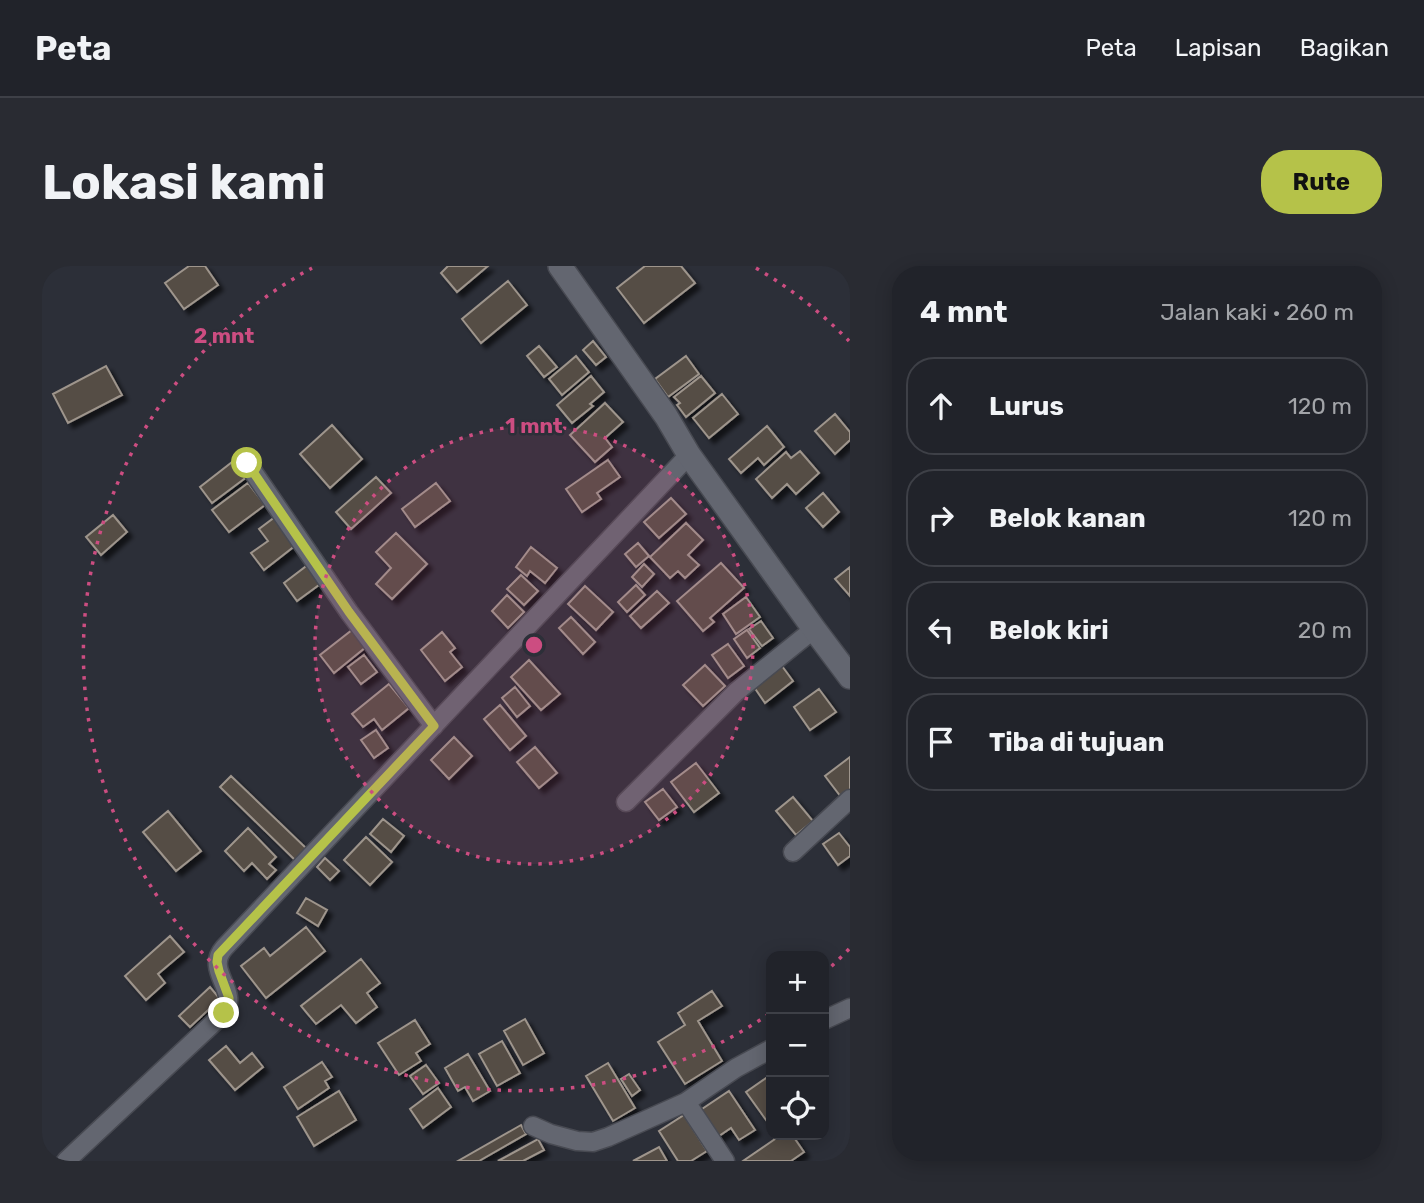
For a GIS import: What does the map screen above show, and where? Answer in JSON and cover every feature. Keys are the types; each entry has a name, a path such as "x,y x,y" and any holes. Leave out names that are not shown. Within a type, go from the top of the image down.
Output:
{"street":[{"path":"560,266 666,416 690,455 850,677"},
{"path":"66,1161 224,1013 229,1006 229,998 219,971 218,955 690,455"},
{"path":"247,463 349,612 434,726"},
{"path":"626,802 736,692 814,629"},
{"path":"793,852 850,799"},
{"path":"829,1018 850,1008"},
{"path":"533,1126 577,1142 593,1142 686,1102 736,1068 766,1052"},
{"path":"686,1102 725,1161"}],"building":[{"path":"189,266 205,266 218,285 184,309 165,283"},
{"path":"448,266 488,266 457,292 441,273"},
{"path":"645,266 681,266 695,283 644,323 617,288"},
{"path":"508,281 527,305 481,343 462,319"},
{"path":"593,341 606,357 596,365 583,350"},
{"path":"539,346 557,367 544,377 527,356"},
{"path":"576,356 589,372 562,395 549,379"},
{"path":"686,356 699,374 668,397 655,379"},
{"path":"106,366 122,395 68,423 53,394"},
{"path":"591,376 604,392 590,404 593,406 572,423 557,405"},
{"path":"701,376 715,393 686,417 674,397"},
{"path":"722,394 738,414 709,438 693,418"},
{"path":"605,403 623,422 605,438 612,447 595,462 570,435"},
{"path":"835,414 850,432 850,440 835,454 815,431"},
{"path":"332,425 362,459 330,488 300,454"},
{"path":"767,426 784,447 764,465 758,458 741,473 729,459"},
{"path":"800,451 819,473 796,494 787,484 772,498 756,479 786,452 791,458"},
{"path":"236,459 248,476 212,503 200,487"},
{"path":"608,460 620,477 597,493 601,499 582,512 566,489"},
{"path":"376,477 391,493 351,529 336,512"},
{"path":"248,483 265,505 229,532 212,510"},
{"path":"436,483 450,501 415,527 402,509"},
{"path":"823,493 839,512 823,527 806,508"},
{"path":"671,498 686,514 659,538 644,522"},
{"path":"113,515 127,532 101,555 86,537"},
{"path":"275,517 296,545 264,570 251,553 268,541 259,529"},
{"path":"686,523 703,540 688,555 699,565 685,578 678,571 670,578 650,557"},
{"path":"396,533 427,564 392,599 376,584 391,568 376,552"},
{"path":"638,543 649,556 636,567 625,554"},
{"path":"531,547 557,568 545,583 530,571 527,576 516,567"},
{"path":"721,563 744,588 710,618 714,622 703,631 677,601"},
{"path":"309,564 323,582 297,601 284,583"},
{"path":"644,564 654,574 642,587 632,577"},
{"path":"850,567 850,596 835,579"},
{"path":"521,575 538,591 524,605 507,589"},
{"path":"636,585 645,595 627,612 618,602"},
{"path":"585,586 613,612 596,630 568,604"},
{"path":"657,591 669,603 641,628 630,616"},
{"path":"507,595 524,612 508,628 492,611"},
{"path":"746,597 760,617 736,634 723,614"},
{"path":"571,617 595,642 583,654 559,628"},
{"path":"761,621 773,638 762,646 749,629"},
{"path":"352,630 366,647 334,673 320,655"},
{"path":"747,630 760,648 747,658 734,639"},
{"path":"442,632 455,648 450,652 462,667 445,681 421,650"},
{"path":"728,644 744,666 728,678 712,655"},
{"path":"364,655 377,672 361,684 348,667"},
{"path":"529,660 560,694 541,710 511,677"},
{"path":"705,665 725,686 703,706 683,685"},
{"path":"782,666 793,681 765,703 754,687"},
{"path":"389,684 409,708 382,730 374,719 363,727 352,714"},
{"path":"515,687 530,706 517,717 502,698"},
{"path":"819,689 836,712 810,730 794,707"},
{"path":"500,705 526,736 510,750 484,719"},
{"path":"376,730 388,748 374,758 361,740"},
{"path":"454,737 472,756 449,779 431,760"},
{"path":"535,747 557,773 539,788 517,762"},
{"path":"850,757 850,791 841,797 825,776"},
{"path":"696,763 719,793 694,812 671,782"},
{"path":"231,776 307,849 296,861 220,787"},
{"path":"663,789 677,807 659,820 645,802"},
{"path":"793,797 813,821 796,835 776,811"},
{"path":"168,811 201,851 176,871 143,832"},
{"path":"383,819 404,836 391,852 370,834"},
{"path":"248,828 276,857 269,864 276,870 267,879 252,863 244,871 225,851"},
{"path":"839,833 850,847 850,856 838,865 823,844"},
{"path":"366,837 392,862 370,885 344,860"},
{"path":"325,858 339,871 330,880 317,867"},
{"path":"306,898 327,910 318,926 297,913"},
{"path":"306,927 325,951 266,998 241,966 264,948 270,956"},
{"path":"170,936 184,952 158,974 165,983 146,1000 125,976"},
{"path":"361,959 380,983 367,993 377,1007 356,1023 341,1005 316,1024 301,1006"},
{"path":"210,987 220,999 190,1027 179,1016"},
{"path":"712,991 722,1006 698,1021 722,1061 685,1084 658,1042 685,1025 678,1013"},
{"path":"525,1019 544,1053 523,1065 504,1031"},
{"path":"415,1020 430,1044 416,1053 421,1061 399,1075 378,1043"},
{"path":"502,1041 520,1073 497,1086 479,1054"},
{"path":"226,1046 240,1063 252,1053 263,1067 235,1090 209,1060"},
{"path":"468,1054 490,1091 473,1101 465,1087 458,1091 445,1068"},
{"path":"322,1062 332,1077 325,1081 329,1088 298,1109 284,1087"},
{"path":"608,1063 635,1108 613,1121 586,1076"},
{"path":"426,1065 439,1083 423,1094 410,1076"},
{"path":"629,1074 640,1090 632,1096 621,1079"},
{"path":"766,1078 766,1120 746,1092"},
{"path":"438,1088 451,1107 423,1128 410,1109"},
{"path":"339,1091 356,1120 314,1146 297,1117"},
{"path":"729,1091 755,1130 739,1140 731,1128 716,1138 699,1111"},
{"path":"684,1115 707,1151 691,1161 678,1161 659,1131"},
{"path":"521,1125 526,1134 479,1161 458,1161"},
{"path":"538,1139 544,1150 523,1161 498,1161"},
{"path":"774,1140 796,1140 804,1152 791,1161 743,1161"},
{"path":"659,1147 667,1161 633,1161"}],"route":[{"path":"224,1013 229,1006 229,998 219,971 218,955 434,726 349,612 247,463"}]}
